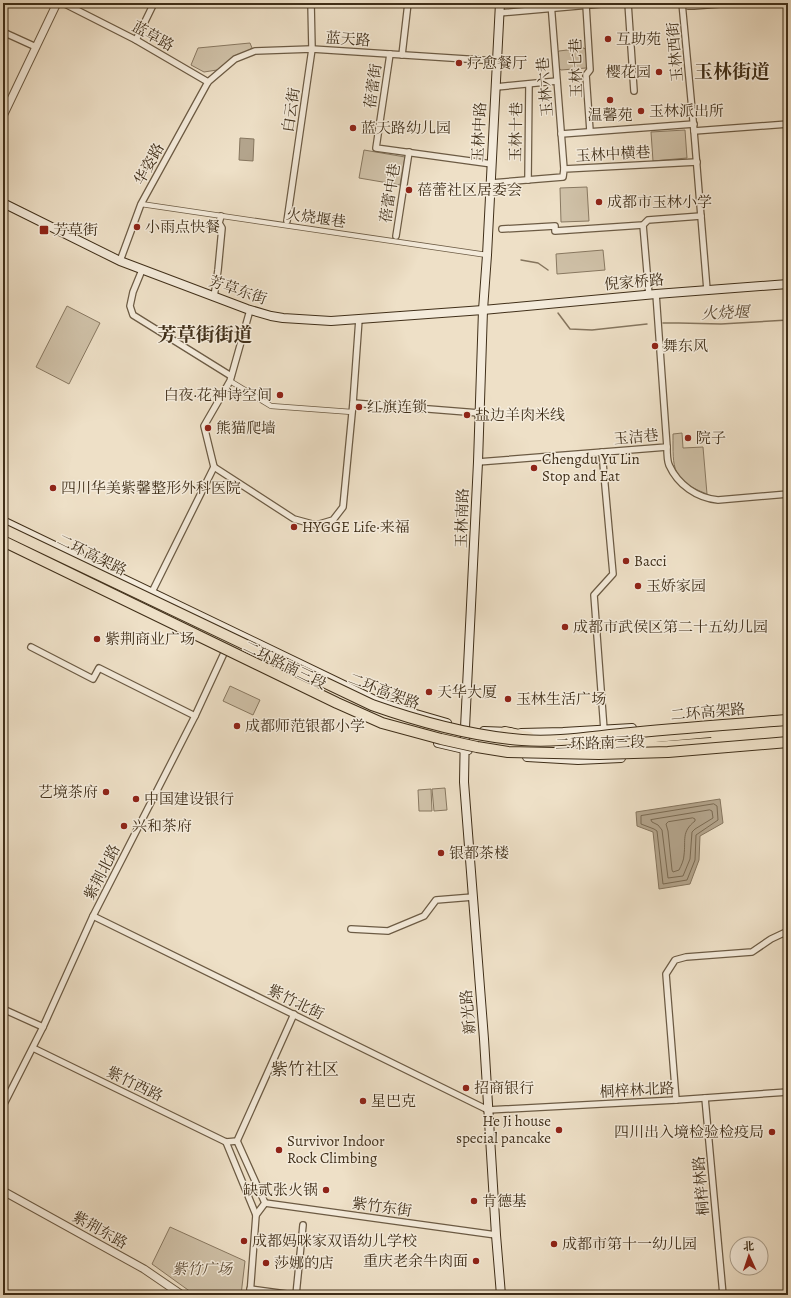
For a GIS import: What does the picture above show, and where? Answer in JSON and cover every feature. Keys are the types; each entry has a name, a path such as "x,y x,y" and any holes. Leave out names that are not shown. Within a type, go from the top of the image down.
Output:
{"highway":[{"name":"二环高架路","path":"3,529 372,706 399,715 456,730 522,740 554,741 788,721"},
{"name":"二环高架路","path":"3,541 337,703 382,723 441,739 508,752 600,754 786,745"},
{"path":"505,732 526,737 554,738 623,736 788,721"},
{"path":"554,741 622,740 788,725"},
{"path":"546,753 788,733"},
{"path":"478,752 528,754 586,752 788,738"}],"main road":[{"name":"玉林中路","path":"483,310 500,3"},
{"name":"芳草东街","path":"3,203 120,261 214,297 271,316 330,321 483,310"},
{"name":"倪家桥路","path":"483,310 652,294 788,284"},
{"name":"玉林南路","path":"465,728 478,462 483,310"},
{"name":"二环路南三段","path":"3,521 377,701 465,728 490,732 563,732 788,716"},
{"name":"二环路南三段","path":"3,541 225,651 365,718 430,741 464,750 503,755 578,760 786,745"},
{"name":"新光路","path":"465,728 464,782 484,1039 501,1295"},
{"path":"744,741 786,745"}],"street":[{"path":"3,116 57,3"},
{"name":"蓝草路","path":"63,3 136,40 208,82"},
{"path":"136,40 154,3"},
{"name":"白云街","path":"287,220 312,49 311,3"},
{"path":"402,55 408,3"},
{"path":"500,13 551,6 612,3"},
{"path":"628,3 634,91"},
{"path":"682,3 688,6 694,6 729,3"},
{"name":"玉林西街","path":"682,3 694,124 707,290"},
{"name":"玉林七巷","path":"586,5 590,70 586,74 590,131"},
{"name":"玉林六巷","path":"551,6 564,169"},
{"path":"3,32 36,47"},
{"name":"蓝天路","path":"208,82 235,59 255,50 312,49 497,61"},
{"name":"蓓蕾街","path":"390,54 376,148 492,164"},
{"path":"496,87 557,81"},
{"name":"华姿路","path":"120,261 141,204 208,82"},
{"name":"玉林十巷","path":"528,180 529,84"},
{"path":"561,134 694,124"},
{"path":"694,131 788,124"},
{"name":"蓓蕾中巷","path":"396,236 409,152"},
{"name":"玉林中横巷","path":"491,183 563,177 564,169 697,162"},
{"name":"火烧堰巷","path":"141,204 487,255"},
{"path":"214,297 222,228 219,223 221,216"},
{"path":"502,229 555,226 555,230 643,226 648,220 701,216"},
{"name":"玉洁巷","path":"478,462 667,447 652,294 643,226"},
{"path":"142,270 133,292 130,306 134,315 231,378 270,406 352,412"},
{"path":"152,592 214,467 204,426 231,378 250,310"},
{"path":"214,467 294,519 316,524 333,520 343,507 359,319"},
{"path":"787,367 788,382"},
{"path":"353,403 480,413"},
{"path":"667,447 668,459 674,474 687,488 700,496 718,500 788,494"},
{"path":"602,452 613,574 594,595 604,730"},
{"path":"31,648 93,679 99,668 195,716"},
{"name":"紫荆北路","path":"3,1106 43,1027 93,916 195,716 225,651"},
{"path":"351,929 388,931 424,916 436,900 473,897"},
{"name":"紫竹北街","path":"93,916 488,1110"},
{"path":"676,1100 666,974 675,960 686,957 752,952 771,939 788,931"},
{"path":"3,1009 43,1027"},
{"path":"256,1215 265,1203 237,1141 294,1014"},
{"name":"紫竹西路","path":"33,1048 226,1142"},
{"name":"桐梓林北路","path":"488,1110 676,1100 788,1092"},
{"name":"桐梓林路","path":"705,1098 723,1295"},
{"path":"237,1141 226,1142 256,1215 250,1292 295,1295 303,1225"},
{"name":"紫荆东路","path":"3,1191 144,1269 182,1295"},
{"name":"紫竹东街","path":"265,1203 496,1235"}],"green space":[{"path":"250,43 252,48 217,70 204,72 191,65 198,48"},
{"path":"584,48 587,51 588,66 586,68 561,70 558,68 557,53 559,51"},
{"path":"685,130 687,158 653,161 651,132"},
{"path":"364,150 405,157 400,185 359,178"},
{"path":"587,187 589,221 561,222 560,188"},
{"path":"603,250 605,270 557,274 556,254"},
{"path":"67,306 100,323 69,384 36,367"},
{"path":"682,433 683,448 703,447 707,494 686,484 676,472 673,456 673,434"},
{"path":"230,686 260,700 253,715 223,701"},
{"path":"445,788 447,810 434,811 432,789"},
{"path":"431,789 432,811 419,811 418,790"},
{"name":"紫竹广场","path":"170,1227 245,1261 241,1295 195,1295 152,1264"}],"water":[{"path":"240,138 254,139 253,161 239,160"},
{"path":"720,799 723,823 700,836 699,860 690,884 659,889 653,832 637,826 636,812"}],"waterway":[{"name":"火烧堰","path":"521,260 538,263 548,270"},
{"name":"火烧堰","path":"558,313 570,329 592,330 647,324"},
{"name":"火烧堰","path":"663,323 721,324 788,320"}],"place":[{"name":"互助苑","path":"608,39"},
{"name":"疗愈餐厅","path":"459,63"},
{"name":"樱花园","path":"659,72"},
{"name":"温馨苑","path":"610,100"},
{"name":"玉林派出所","path":"641,111"},
{"name":"蓝天路幼儿园","path":"353,128"},
{"name":"蓓蕾社区居委会","path":"409,190"},
{"name":"成都市玉林小学","path":"599,202"},
{"name":"小雨点快餐","path":"137,227"},
{"name":"芳草街","path":"44,230"},
{"name":"舞东风","path":"655,346"},
{"name":"白夜·花神诗空间","path":"280,395"},
{"name":"红旗连锁","path":"359,407"},
{"name":"盐边羊肉米线","path":"467,415"},
{"name":"熊猫爬墙","path":"208,428"},
{"name":"院子","path":"688,438"},
{"name":"Chengdu Yu Lin Stop and Eat","path":"534,468"},
{"name":"四川华美紫馨整形外科医院","path":"53,488"},
{"name":"HYGGE Life·来福","path":"294,527"},
{"name":"Bacci","path":"626,561"},
{"name":"玉娇家园","path":"638,586"},
{"name":"成都市武侯区第二十五幼儿园","path":"565,627"},
{"name":"紫荆商业广场","path":"97,639"},
{"name":"天华大厦","path":"429,692"},
{"name":"玉林生活广场","path":"508,699"},
{"name":"成都师范银都小学","path":"237,726"},
{"name":"艺境茶府","path":"106,792"},
{"name":"中国建设银行","path":"136,799"},
{"name":"兴和茶府","path":"124,826"},
{"name":"银都茶楼","path":"441,853"},
{"name":"招商银行","path":"466,1088"},
{"name":"星巴克","path":"363,1101"},
{"name":"He Ji house special pancake","path":"559,1130"},
{"name":"四川出入境检验检疫局","path":"772,1132"},
{"name":"Survivor Indoor Rock Climbing","path":"279,1150"},
{"name":"缺贰张火锅","path":"326,1190"},
{"name":"肯德基","path":"474,1201"},
{"name":"成都妈咪家双语幼儿学校","path":"244,1241"},
{"name":"成都市第十一幼儿园","path":"554,1244"},
{"name":"重庆老余牛肉面","path":"476,1261"},
{"name":"莎娜的店","path":"266,1263"}],"district":[{"name":"玉林街道","path":"732,71"},
{"name":"芳草街街道","path":"205,334"},
{"name":"紫竹社区","path":"305,1069"}]}
